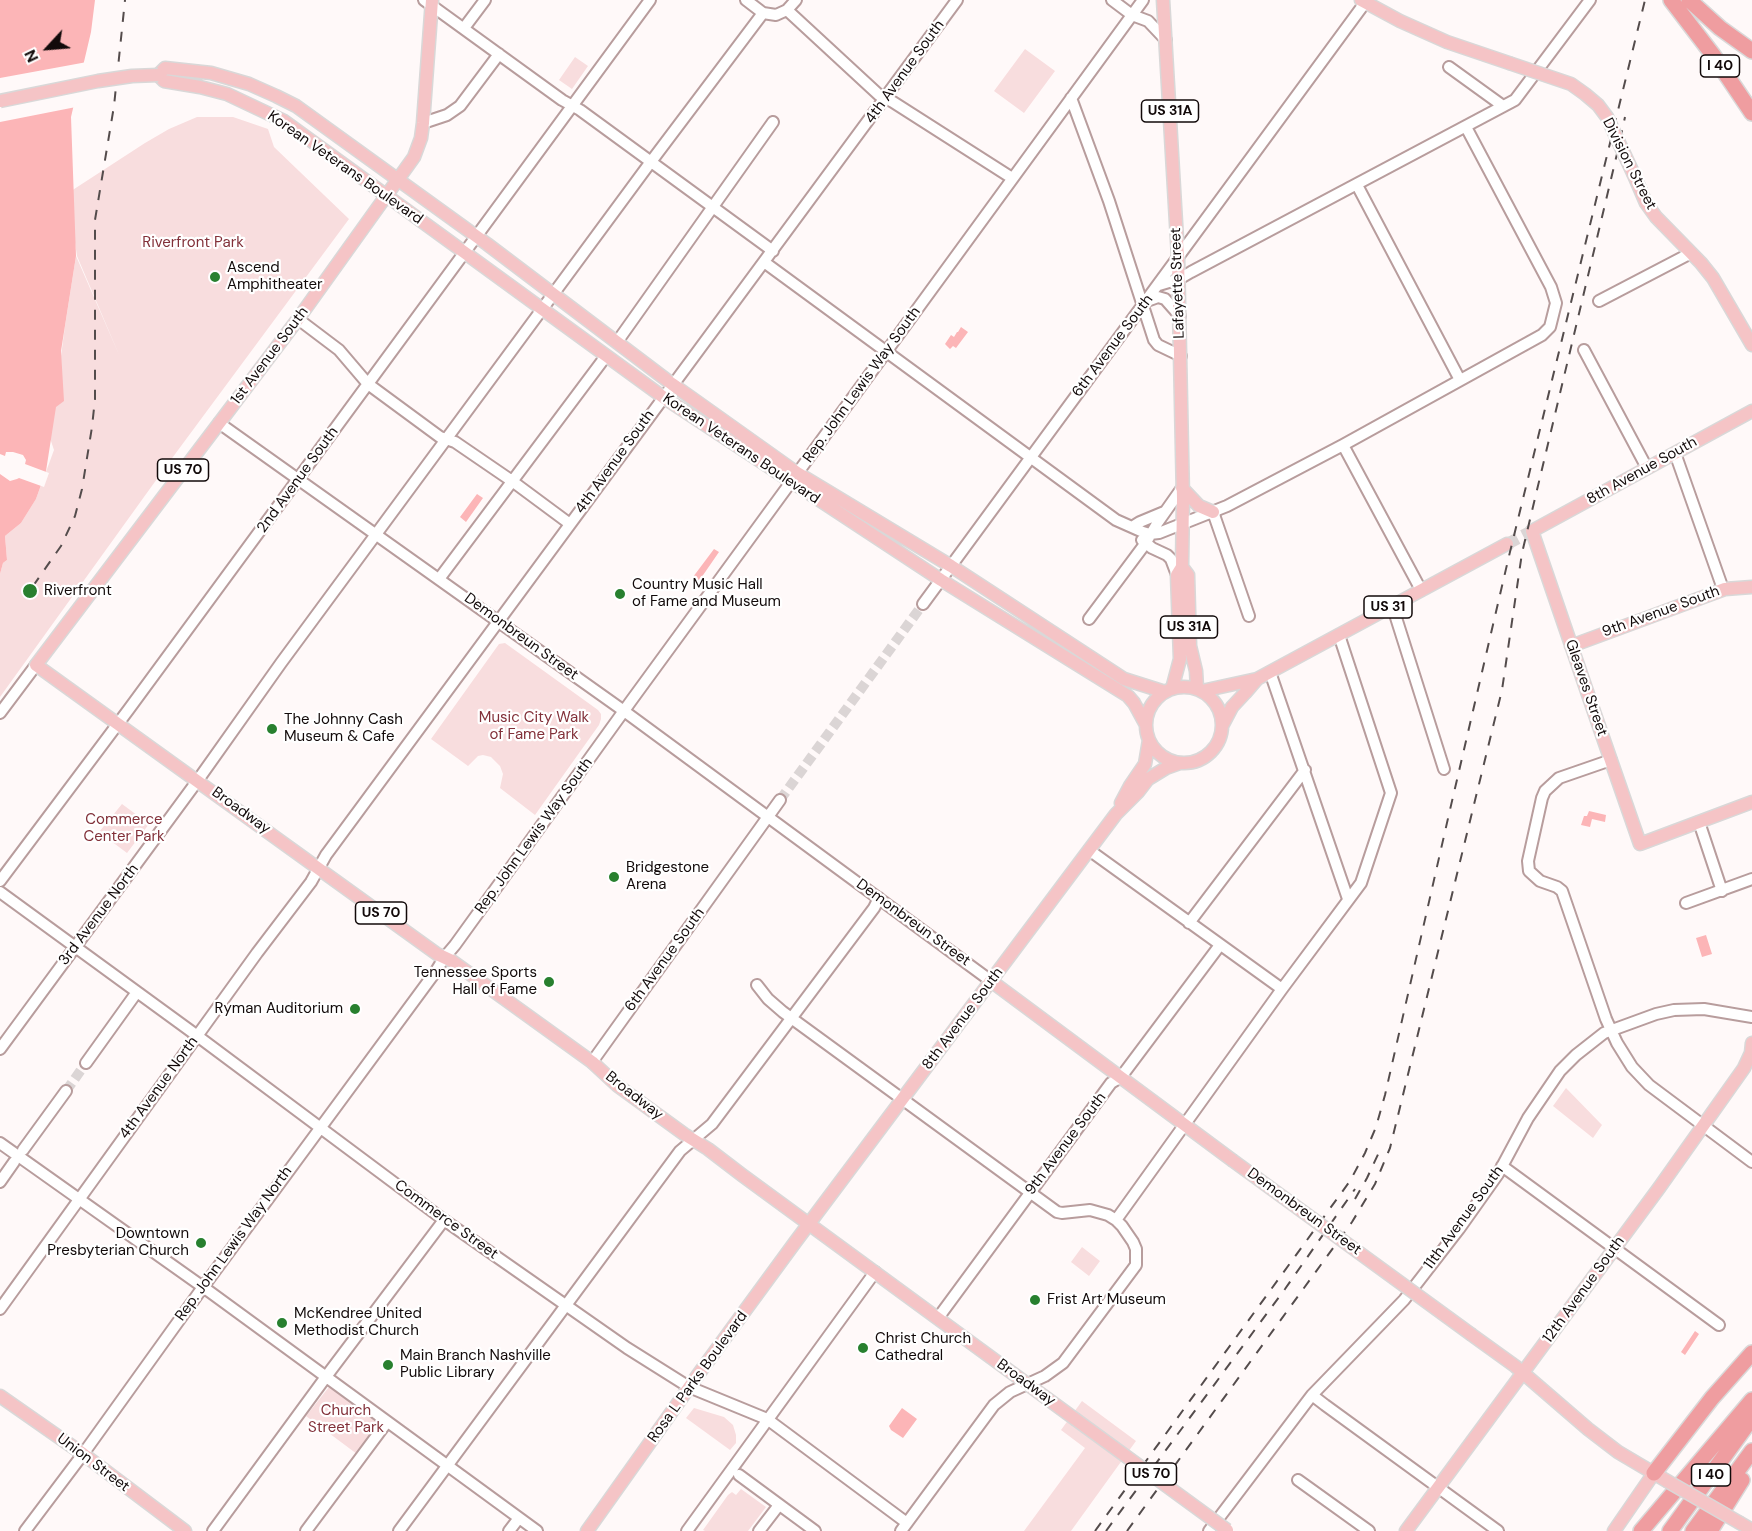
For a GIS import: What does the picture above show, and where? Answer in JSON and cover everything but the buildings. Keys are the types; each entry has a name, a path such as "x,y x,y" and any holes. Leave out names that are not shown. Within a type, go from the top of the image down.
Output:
{"highway":[{"name":"I 40","path":"1671,0 1752,113"},
{"path":"1689,0 1720,28 1752,51"},
{"path":"1661,1477 1712,1398 1752,1353"},
{"path":"1641,1531 1752,1400"},
{"name":"I 40","path":"1670,1531 1752,1418"},
{"name":"I 40","path":"1693,1531 1752,1451"},
{"path":"1710,1531 1752,1464"}],"main road":[{"name":"Lafayette Street","path":"1163,0 1179,279 1183,524 1179,571 1180,659 1168,690"},
{"name":"Division Street","path":"1364,1 1400,21 1447,42 1571,84 1598,105 1607,117 1646,203 1656,217 1701,263 1719,287 1752,345"},
{"name":"US 70","path":"423,123 429,2"},
{"name":"Korean Veterans Boulevard","path":"1146,725 1128,696 941,580 794,478 477,236 318,122 276,96 234,79 211,73 165,68 158,75 164,81 227,94 270,113 387,195 663,398 794,478 951,566 1124,679 1168,690"},
{"path":"0,101 98,81 158,75"},
{"name":"1st Avenue South","path":"36,665 298,319 398,181 414,157 421,138 423,123"},
{"name":"8th Avenue South","path":"1532,531 1752,411"},
{"path":"1182,488 1199,506 1213,512"},
{"name":"Gleaves Street","path":"1532,531 1641,844 1699,822"},
{"name":"US 31","path":"1168,690 1186,687 1199,690 1257,679 1507,544"},
{"name":"Lafayette Street","path":"1179,571 1188,575 1190,646 1199,690"},
{"name":"9th Avenue South","path":"1571,646 1723,589 1752,587"},
{"name":"Broadway","path":"36,665 592,1062 618,1086 708,1149 1027,1385 1228,1530"},
{"name":"US 31","path":"1180,763 1197,761 1205,757 1217,743 1222,726 1232,707 1257,679"},
{"path":"1146,725 1147,714 1152,704 1168,690"},
{"path":"1199,690 1217,706 1222,726"},
{"name":"US 31","path":"1146,725 1149,740"},
{"path":"1149,740 1161,756 1180,763"},
{"name":"8th Avenue South","path":"1116,814 1130,786 1145,764 1149,740"},
{"name":"8th Avenue South","path":"809,1224 1116,814 1138,792 1148,778 1180,763"},
{"path":"1699,822 1752,802"},
{"name":"Demonbreun Street","path":"991,981 1472,1335 1618,1452 1748,1527"},
{"name":"12th Avenue South","path":"1406,1531 1703,1126 1744,1068 1751,1053 1752,1043"},
{"name":"Rosa L Parks Boulevard","path":"587,1531 809,1224"},
{"name":"Union Street","path":"0,1396 83,1454 185,1531"},
{"path":"1614,1531 1661,1477"}],"street":[{"path":"464,28 485,0"},
{"name":"2nd Avenue South","path":"0,881 650,0"},
{"path":"746,0 763,13 776,15 787,10 796,0"},
{"name":"4th Avenue South","path":"319,868 326,855 672,384 886,99 957,0"},
{"path":"1112,0 1132,15 1148,21 1166,40"},
{"name":"Rep. John Lewis Way South","path":"444,958 1143,0"},
{"path":"1159,285 1179,279 1515,100 1590,0"},
{"name":"6th Avenue South","path":"923,604 1159,285 1364,1"},
{"path":"429,2 773,250"},
{"path":"787,10 879,94 1012,178"},
{"name":"3rd Avenue North","path":"0,1049 282,663 763,13"},
{"path":"423,123 447,115 460,106 499,54"},
{"path":"1449,67 1503,106"},
{"path":"1071,98 1076,106 1145,303 1154,340 1158,345 1181,356"},
{"path":"617,342 773,122"},
{"path":"1148,539 1213,512 1343,445 1542,335 1550,327 1555,315 1556,301 1551,286 1520,232 1466,127"},
{"path":"1357,185 1460,380"},
{"path":"1599,301 1691,253"},
{"path":"764,262 1030,458 1116,520 1148,539 1171,559 1179,571"},
{"path":"1145,303 1158,297 1165,299 1180,316"},
{"path":"298,319 339,350 368,384 440,437 455,442 570,524"},
{"path":"1584,350 1647,468"},
{"path":"439,579 606,356"},
{"name":"Demonbreun Street","path":"219,423 624,711 991,981"},
{"path":"1343,445 1421,590"},
{"path":"1675,453 1723,589"},
{"path":"1089,619 1182,488"},
{"path":"1132,528 1166,511"},
{"path":"1213,512 1249,616"},
{"path":"1392,605 1444,769"},
{"path":"1116,1220 1361,883 1380,832 1391,793 1339,635"},
{"path":"0,713 36,665"},
{"path":"1270,672 1348,898"},
{"path":"1611,760 1559,778 1550,784 1542,798 1528,861 1529,871 1562,891 1606,1019 1632,1067 1649,1086 1752,1162"},
{"path":"1189,923 1305,770"},
{"name":"6th Avenue South","path":"592,1062 780,800"},
{"path":"1699,822 1722,891"},
{"path":"1089,850 1282,989"},
{"name":"4th Avenue North","path":"0,1309 319,868"},
{"path":"1686,903 1752,879"},
{"name":"Commerce Street","path":"0,892 198,1036 444,1220 627,1348 689,1387 767,1419 904,1527"},
{"path":"399,1531 680,1151 710,1127 879,898"},
{"name":"9th Avenue South","path":"938,1318 1111,1083 1121,1077 1220,945"},
{"name":"Rep. John Lewis Way North","path":"25,1531 444,958"},
{"path":"757,985 768,999 792,1018 1057,1212 1090,1210 1116,1220 1133,1242 1137,1257 1136,1265 1063,1364 1046,1376 1003,1397 988,1412 904,1527"},
{"path":"86,1063 137,992"},
{"name":"11th Avenue South","path":"1209,1531 1312,1395 1404,1300 1471,1214 1502,1166 1528,1118 1560,1071 1589,1043 1604,1033 1656,1014 1674,1010 1704,1009 1752,1017"},
{"path":"23,1150 66,1091"},
{"path":"0,1143 203,1287 537,1531"},
{"path":"0,1182 14,1162"},
{"path":"1502,1166 1719,1325"},
{"path":"213,1531 444,1220"},
{"path":"687,1531 875,1272"},
{"path":"1312,1395 1498,1531"},
{"path":"306,1531 387,1422"},
{"path":"739,1475 815,1531"},
{"path":"1298,1480 1369,1531"},
{"path":"759,1531 779,1504"},
{"path":"509,1531 519,1518"}],"green space":[{"path":"1025,49 1055,71 1024,113 994,91"},
{"path":"575,57 588,66 572,89 559,80"},
{"name":"Riverfront Park","path":"197,117 233,117 268,129 274,147 349,219 167,465 0,697 0,574 3,563 7,560 5,536 21,523 36,499 54,450 50,438 76,256 120,357 77,256 68,193 145,143"},
{"name":"Music City Walk of Fame Park","path":"505,643 601,714 599,725 535,815 500,788 503,774 500,766 491,757 478,756 468,766 431,739 499,644"},
{"name":"Commerce Center Park","path":"122,804 149,824 127,853 99,832"},
{"path":"1566,1088 1602,1125 1593,1138 1553,1106"},
{"path":"1082,1247 1100,1261 1089,1276 1071,1262"},
{"name":"Church Street Park","path":"333,1382 387,1422 361,1457 306,1416"},
{"path":"1082,1401 1136,1441 1071,1531 1024,1531 1085,1448 1061,1430"},
{"path":"694,1408 724,1417 733,1425 736,1443 730,1450 686,1418"},
{"path":"741,1489 766,1507 748,1531 703,1530 728,1495 732,1492 736,1495"}],"shaded area":[{"path":"0,0 95,0 91,32 71,117 76,256 61,351 64,401 56,407 46,471 36,499 21,523 5,536 7,560 3,563 0,574"},
{"path":"961,327 968,332 956,348 953,346 950,349 945,344"},
{"path":"477,494 483,498 466,522 460,517"},
{"path":"714,549 719,552 699,581 693,577"},
{"path":"1589,811 1606,815 1605,822 1592,819 1590,827 1581,825 1584,816 1587,816"},
{"path":"1706,935 1712,954 1702,957 1696,938"},
{"path":"1695,1331 1699,1334 1685,1355 1681,1352"},
{"path":"902,1408 917,1419 903,1438 889,1426"}],"pier":[{"path":"87,62 76,107 0,122 0,78"},
{"path":"6,452 23,455 26,460 25,464 49,473 44,487 19,478 10,481 0,474 0,454 5,456"}],"tunnel":[{"path":"1507,544 1532,531"},
{"path":"780,800 923,604"},
{"path":"66,1091 86,1063"}],"railway":[{"path":"33,586 61,546 75,516 82,489 92,427 95,399 95,220 114,106 125,0"},
{"path":"1095,1531 1350,1181 1376,1127 1509,556 1645,0"},
{"path":"1127,1531 1352,1222 1375,1184 1390,1148 1502,690 1522,553 1625,117"},
{"path":"1355,1199 1381,1148"},
{"path":"1106,1531 1285,1289 1355,1189"}],"place":[{"name":"Ascend Amphitheater","path":"215,277"},
{"name":"Riverfront","path":"30,591"},
{"name":"Country Music Hall of Fame and Museum","path":"620,594"},
{"name":"The Johnny Cash Museum & Cafe","path":"272,729"},
{"name":"Bridgestone Arena","path":"614,877"},
{"name":"Tennessee Sports Hall of Fame","path":"549,982"},
{"name":"Ryman Auditorium","path":"355,1009"},
{"name":"Downtown Presbyterian Church","path":"201,1243"},
{"name":"Frist Art Museum","path":"1035,1300"},
{"name":"McKendree United Methodist Church","path":"282,1323"},
{"name":"Christ Church Cathedral","path":"863,1348"},
{"name":"Main Branch Nashville Public Library","path":"388,1365"}]}
